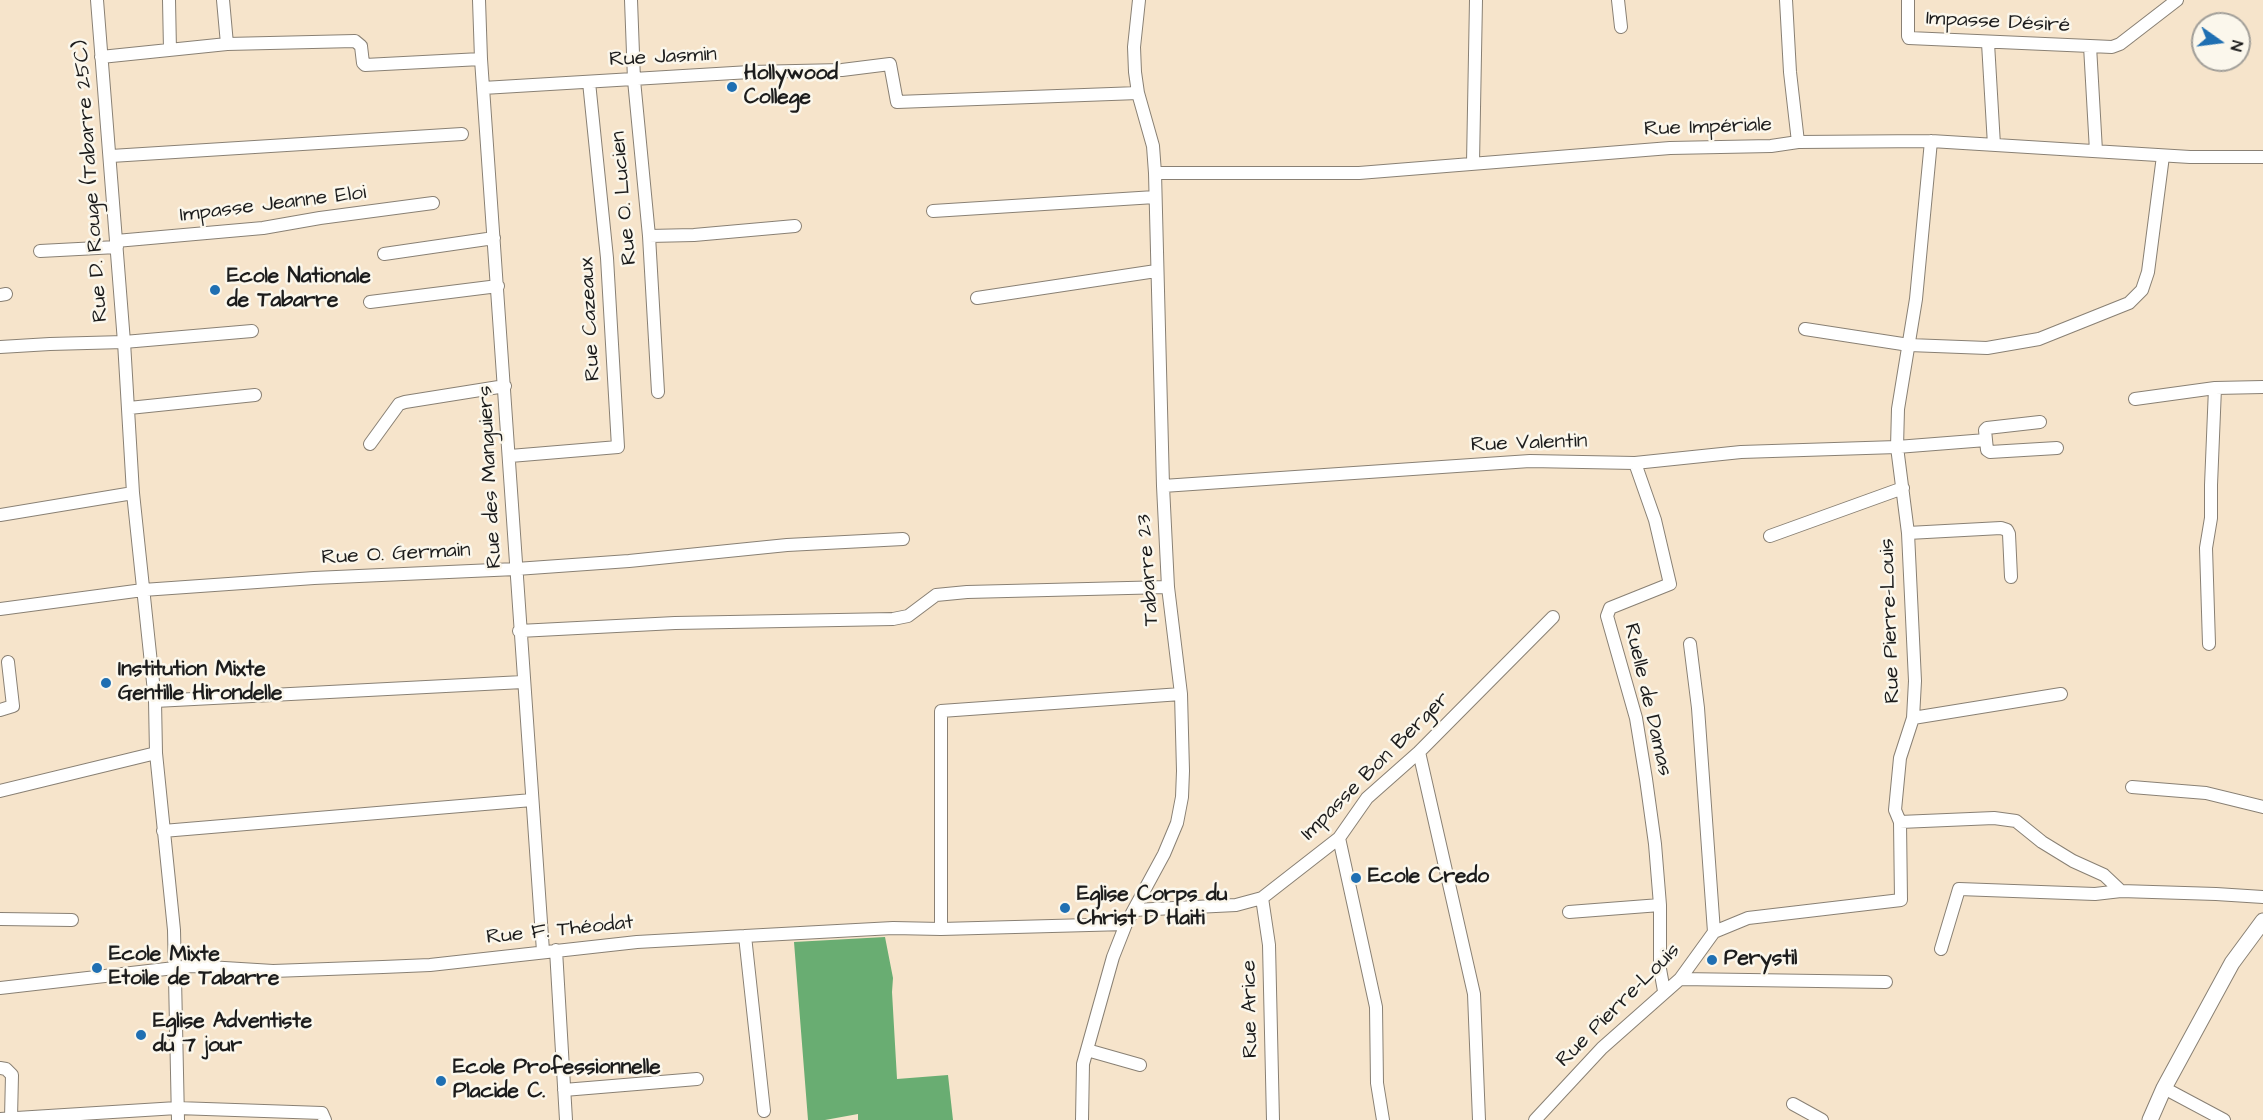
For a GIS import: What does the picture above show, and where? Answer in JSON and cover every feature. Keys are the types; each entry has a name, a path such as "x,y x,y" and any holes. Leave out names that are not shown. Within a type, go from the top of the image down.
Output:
{"street":[{"name":"Rue D. Rouge (Tabarre 25C)","path":"0,347 124,342 98,0"},
{"path":"169,0 170,50"},
{"path":"223,0 227,44"},
{"name":"Rue des Manguiers","path":"479,0 481,59 532,800 550,951 566,1120"},
{"name":"Rue O. Lucien","path":"632,0 634,80 649,236 658,392"},
{"name":"Tabarre 23","path":"1082,1120 1081,1080 1113,957 1126,924 1164,854 1177,823 1182,797 1181,694 1168,588 1163,486 1155,173 1153,146 1138,93 1134,47 1139,0"},
{"path":"1473,163 1476,0"},
{"path":"1618,0 1621,27"},
{"path":"1786,0 1790,72 1798,142"},
{"name":"Impasse Désiré","path":"1908,0 1909,38 2090,46 2096,151"},
{"path":"2090,46 2120,44 2177,0"},
{"path":"101,57 227,44 355,41 362,46 365,65 481,59"},
{"path":"1988,43 1994,145"},
{"name":"Rue Jasmin","path":"483,88 750,72 842,70 890,64 897,102 1138,93"},
{"name":"Rue Cazeaux","path":"510,456 618,447 607,258 589,81"},
{"path":"111,156 462,134"},
{"name":"Rue Impériale","path":"1155,173 1359,173 1670,148 1771,146 1798,142 1931,141 2163,156 2263,157"},
{"name":"Rue Pierre-Louis","path":"1535,1120 1602,1048 1680,979 1714,932 1748,918 1901,900 1900,822 1895,810 1900,758 1912,718 1915,681 1908,533 1897,447 1898,409 1916,299 1931,141"},
{"path":"1805,329 1909,345 1987,348 2039,339 2129,303 2142,290 2148,272 2163,156"},
{"path":"933,211 1155,197"},
{"name":"Impasse Jeanne Eloi","path":"40,251 263,228 433,203"},
{"path":"649,236 694,235 795,226"},
{"path":"384,254 494,238"},
{"path":"977,298 1156,271"},
{"path":"370,302 498,286"},
{"path":"177,1114 176,968 156,753 155,701 133,492 124,342 252,331"},
{"path":"370,444 399,404 505,386"},
{"path":"2135,399 2215,388 2263,387"},
{"path":"2209,644 2206,548 2211,518 2215,388"},
{"path":"129,408 255,395"},
{"path":"2040,422 1987,428 1985,430 1988,450 1990,452 2057,448"},
{"name":"Rue Valentin","path":"1163,486 1530,461 1635,463 1741,452 1897,447 1986,440"},
{"name":"Ruelle de Damas","path":"1635,463 1655,520 1670,584 1610,608 1607,616 1636,718 1655,844 1660,905 1660,969 1664,991"},
{"path":"1770,536 1903,488"},
{"path":"0,515 133,492"},
{"path":"1908,533 2001,528 2007,530 2011,577"},
{"name":"Rue O. Germain","path":"0,609 144,591 314,578 516,569 629,561 787,545 903,539"},
{"path":"519,631 675,623 893,619 908,616 936,595 967,592 1168,588"},
{"name":"Impasse Bon Berger","path":"1134,910 1236,905 1262,898 1339,838 1367,798 1419,752 1553,617"},
{"path":"1690,644 1698,708 1714,932"},
{"path":"0,710 14,706 8,662"},
{"path":"155,701 523,682"},
{"path":"940,929 941,711 1181,694"},
{"path":"1912,718 2061,694"},
{"path":"1419,752 1474,994 1479,1120"},
{"path":"0,790 156,753"},
{"path":"2132,787 2206,793 2263,807"},
{"path":"163,831 532,800"},
{"path":"1900,822 1994,818 2016,822 2042,842 2073,861 2104,875 2121,891"},
{"path":"1339,838 1376,1007 1377,1083 1383,1120"},
{"path":"1941,949 1959,889 2095,894 2121,891 2263,897"},
{"name":"Rue Arice","path":"1262,898 1270,964 1273,1120"},
{"path":"1569,912 1660,905"},
{"path":"0,919 72,920"},
{"path":"2150,1120 2164,1088 2232,963 2263,921"},
{"name":"Rue F. Théodat","path":"0,988 192,966 273,971 430,965 550,951 745,936 892,928 940,929 1126,924"},
{"path":"745,936 764,1111"},
{"path":"1680,979 1886,982"},
{"path":"1087,1050 1140,1065"},
{"path":"0,1068 6,1069 12,1075 5,1119 322,1113 325,1120"},
{"path":"564,1090 698,1079"},
{"path":"2164,1088 2224,1120"},
{"path":"1793,1104 1822,1120"}],"green space":[{"path":"885,937 893,978 897,1079 948,1075 953,1120 858,1120 858,1114 825,1120 808,1120 794,942"}],"place":[{"name":"Hollywood College","path":"732,87"},
{"name":"Ecole Nationale de Tabarre","path":"215,290"},
{"name":"Institution Mixte Gentille Hirondelle","path":"106,683"},
{"name":"Ecole Credo","path":"1356,878"},
{"name":"Eglise Corps du Christ D Haiti","path":"1065,908"},
{"name":"Perystil","path":"1712,960"},
{"name":"Ecole Mixte Etoile de Tabarre","path":"97,968"},
{"name":"Eglise Adventiste du 7 jour","path":"141,1035"},
{"name":"Ecole Professionnelle Placide C.","path":"441,1081"}]}
